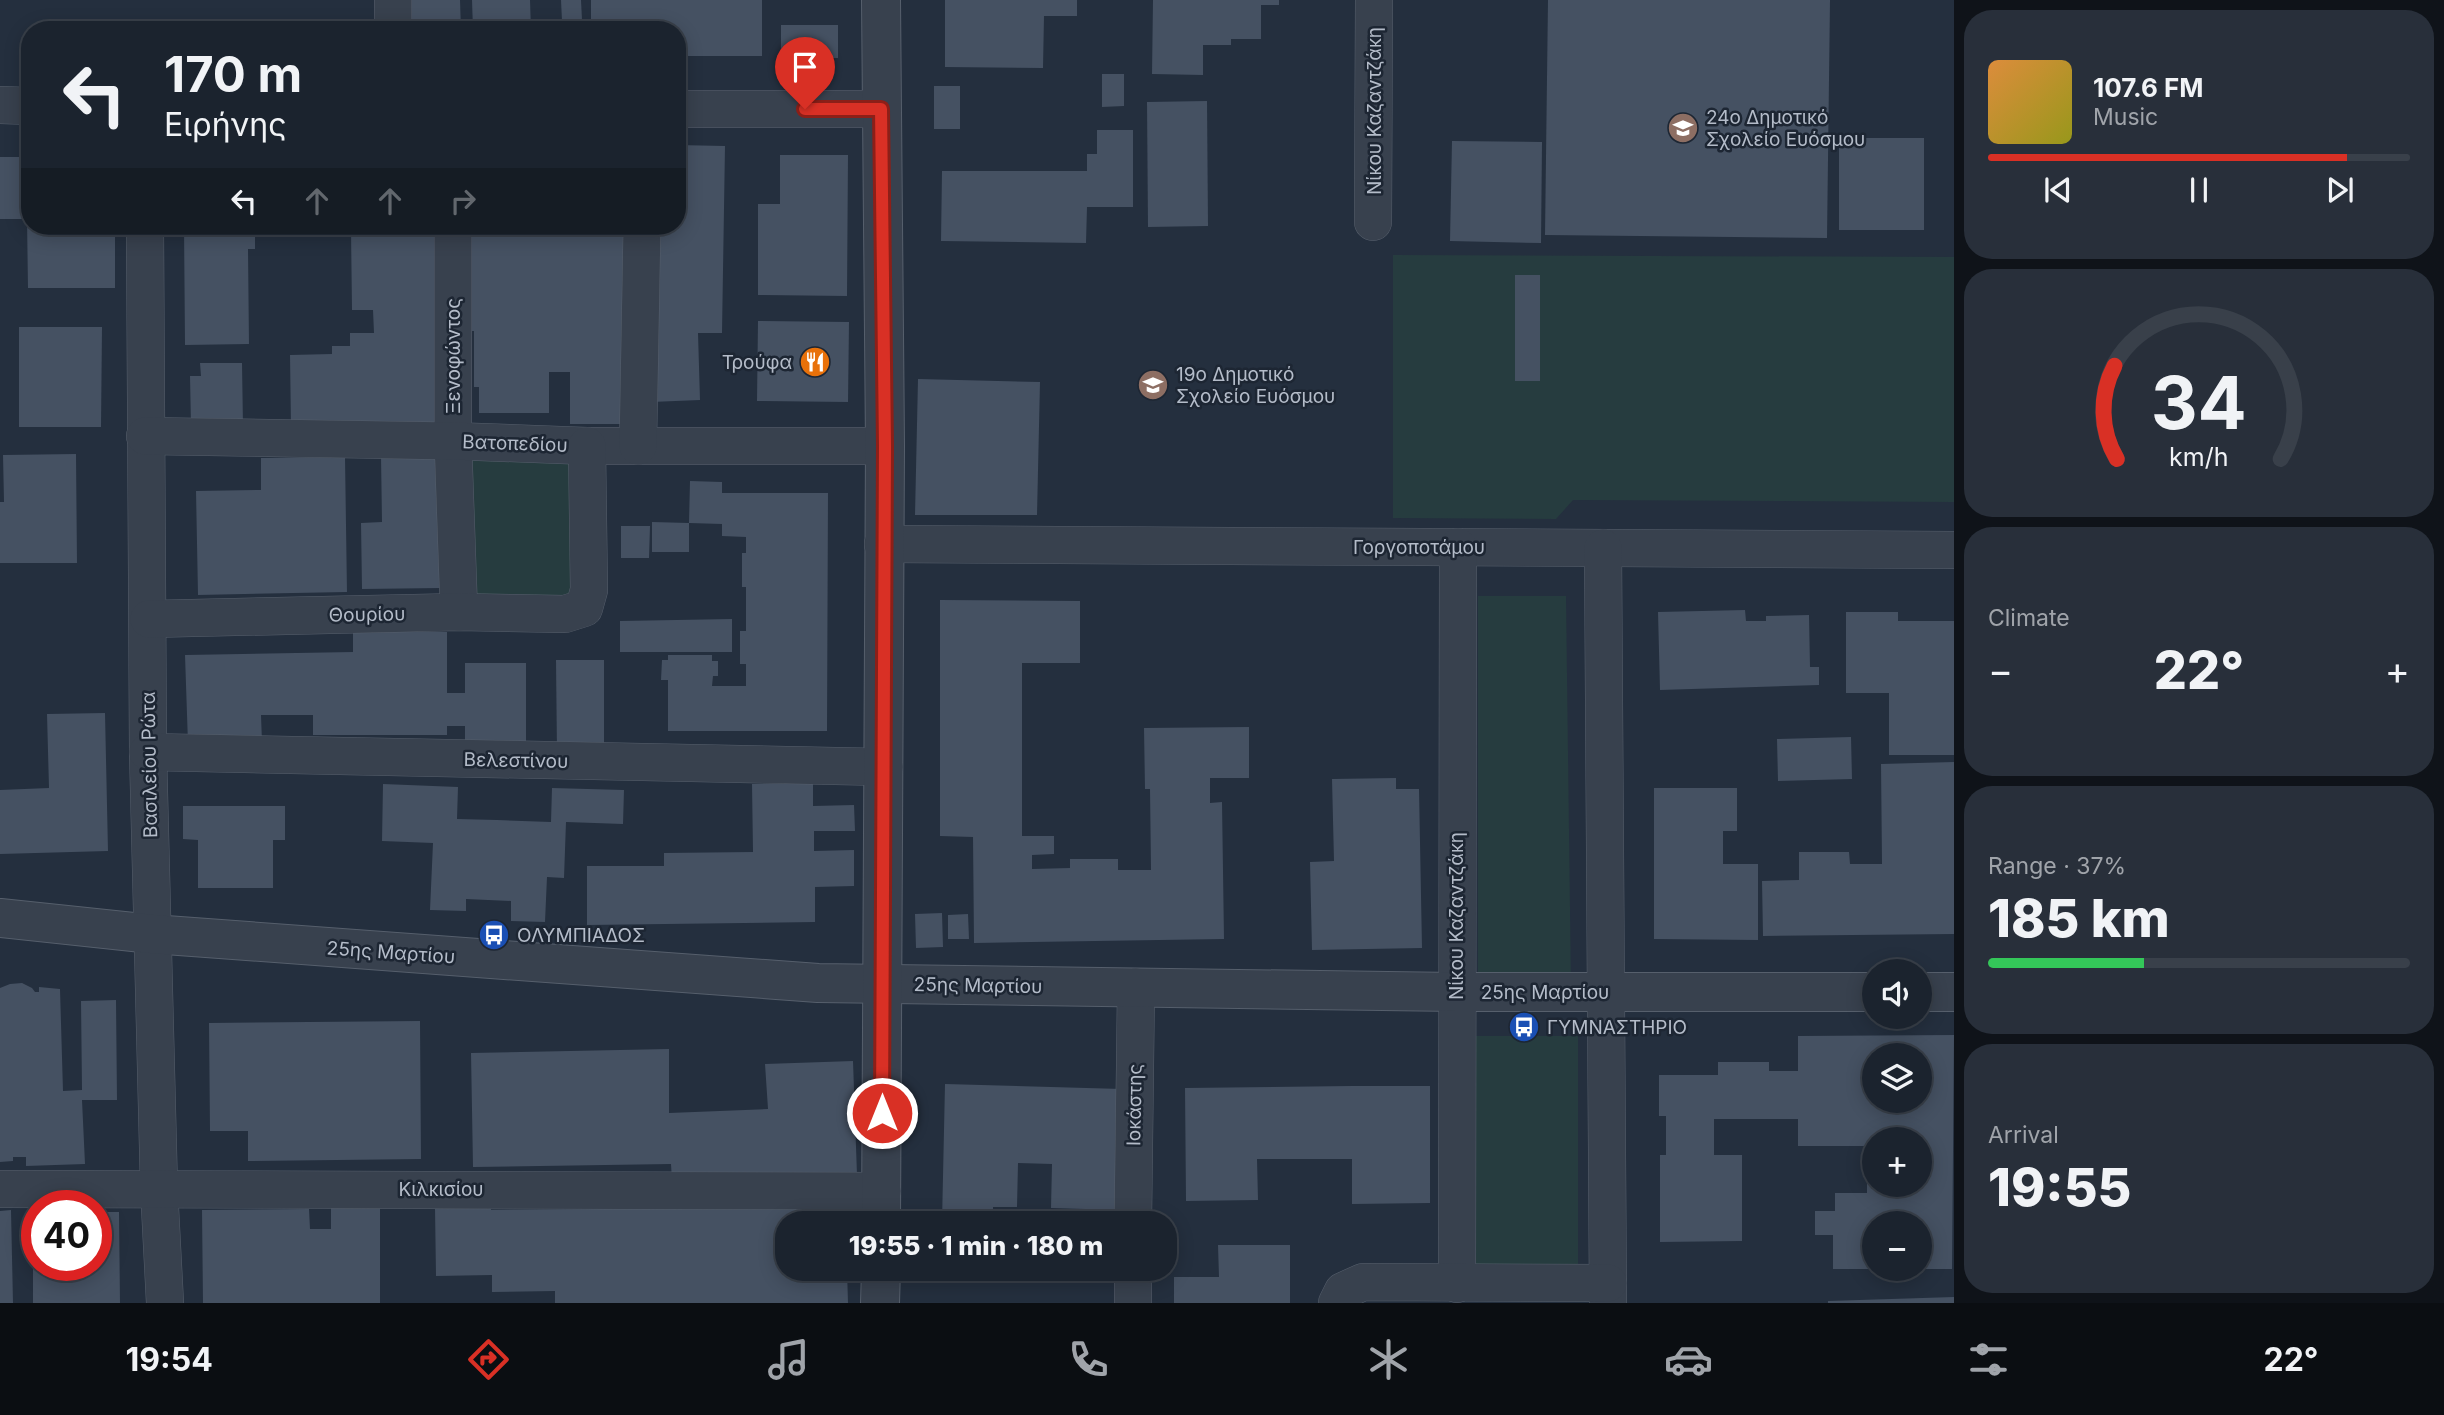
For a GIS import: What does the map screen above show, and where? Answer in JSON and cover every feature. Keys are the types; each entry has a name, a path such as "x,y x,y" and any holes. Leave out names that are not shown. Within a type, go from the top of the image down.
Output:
{"street":[{"path":"393,0 393,21"},
{"path":"881,0 885,446 881,1207"},
{"name":"Νίκου Καζαντζάκη","path":"1373,222 1374,0"},
{"path":"0,105 21,106"},
{"path":"686,109 881,109"},
{"name":"Βασιλείου Ρώτα","path":"145,235 148,752 159,1188 165,1303"},
{"name":"Ξενοφώντος","path":"453,235 453,441 459,612"},
{"path":"638,446 642,235"},
{"name":"Βατοπεδίου","path":"145,436 587,446 885,446"},
{"name":"Θουρίου","path":"149,619 459,612 565,614 584,608 589,590 587,446"},
{"name":"Γοργοποτάμου","path":"883,544 1954,550"},
{"name":"Νίκου Καζαντζάκη","path":"1457,1284 1458,547"},
{"path":"1337,1303 1343,1290 1363,1282 1457,1284 1608,1293 1603,548"},
{"name":"Βελεστίνου","path":"148,752 884,768"},
{"name":"25ης Μαρτίου","path":"0,918 152,934 761,980 1456,992 1862,992"},
{"name":"Ιοκάστης","path":"1133,1211 1136,987"},
{"path":"1932,992 1954,992"},
{"name":"Κιλκισίου","path":"0,1189 159,1188 881,1207"},
{"path":"880,1303 881,1281"},
{"path":"1132,1303 1133,1281"}],"green space":[{"path":"1393,255 1954,257 1954,502 1573,500 1556,519 1393,518"},
{"path":"471,458 571,459 570,603 469,603"},
{"path":"1478,596 1566,596 1571,987 1478,987"},
{"path":"1476,1036 1578,1036 1578,1268 1476,1268"}],"building":[{"path":"412,0 460,0 461,21 412,21"},
{"path":"472,0 530,0 531,21 473,21"},
{"path":"561,0 581,0 582,20 562,21"},
{"path":"591,0 762,0 762,56 686,56 686,21 591,21"},
{"path":"945,0 1077,0 1077,16 1044,16 1043,68 945,67"},
{"path":"1153,0 1279,0 1279,5 1261,5 1261,39 1231,39 1231,45 1203,45 1203,75 1152,74"},
{"path":"1548,0 1830,0 1827,238 1545,235"},
{"path":"781,25 838,25 838,58 781,58"},
{"path":"1102,74 1124,74 1124,106 1102,107"},
{"path":"934,86 960,86 960,129 934,129"},
{"path":"1207,101 1208,226 1148,227 1147,102"},
{"path":"1097,130 1133,130 1133,207 1087,207 1086,243 941,241 942,171 1087,171 1087,154 1097,154"},
{"path":"1839,138 1924,138 1924,230 1839,230"},
{"path":"1452,141 1542,142 1541,243 1450,241"},
{"path":"686,145 725,146 722,333 698,333 700,400 651,402 650,235 686,235"},
{"path":"780,155 848,155 847,296 758,295 758,204 780,204"},
{"path":"0,157 21,157 21,219 0,219"},
{"path":"27,235 115,235 115,288 28,288"},
{"path":"184,235 255,235 255,249 248,249 249,344 185,345"},
{"path":"351,235 439,235 442,426 291,428 290,355 332,354 332,346 350,346 350,333 374,333 373,310 352,310"},
{"path":"463,235 629,235 629,424 570,424 570,372 549,372 549,413 479,413 479,387 474,387 474,331 463,331"},
{"path":"1515,275 1540,275 1540,381 1515,381"},
{"path":"758,321 849,322 848,402 757,401"},
{"path":"19,327 102,327 101,427 19,427"},
{"path":"200,363 242,363 243,426 191,426 190,376 201,376"},
{"path":"918,379 1040,382 1037,515 915,515"},
{"path":"76,454 77,563 0,563 0,502 4,502 3,455"},
{"path":"439,455 442,588 362,589 361,523 382,522 381,456"},
{"path":"345,457 347,592 198,595 196,491 261,490 261,458"},
{"path":"690,481 722,482 722,493 828,493 827,731 668,731 668,680 661,680 662,660 668,660 668,655 712,655 712,661 718,661 718,676 713,676 712,686 746,686 746,664 740,664 740,631 746,631 746,587 742,587 742,553 746,553 746,537 722,536 722,524 689,523"},
{"path":"652,522 689,523 689,552 652,552"},
{"path":"621,526 650,526 649,558 621,558"},
{"path":"940,600 1080,601 1080,663 1022,663 1022,836 1054,836 1054,854 1032,855 1032,869 1070,868 1070,859 1118,859 1118,870 1151,870 1150,789 1145,789 1144,728 1249,727 1249,778 1210,778 1210,803 1222,802 1224,939 974,943 973,837 940,836"},
{"path":"1745,610 1746,621 1766,621 1766,616 1809,615 1810,667 1819,667 1819,685 1660,690 1658,612"},
{"path":"1846,612 1898,612 1898,621 1954,621 1954,755 1889,755 1889,693 1846,693"},
{"path":"732,619 732,652 620,652 620,621"},
{"path":"353,632 447,632 447,693 465,693 465,663 526,663 526,748 465,748 465,726 447,726 447,735 313,735 313,715 261,715 262,742 188,744 185,655 353,652"},
{"path":"556,660 604,660 604,753 557,753"},
{"path":"105,713 108,851 0,854 0,790 49,788 47,714"},
{"path":"1851,737 1852,779 1778,781 1777,739"},
{"path":"1954,762 1954,934 1763,936 1762,881 1799,880 1799,852 1849,852 1850,864 1882,864 1881,764"},
{"path":"1396,778 1396,789 1419,789 1422,948 1312,950 1310,862 1334,861 1332,779"},
{"path":"383,784 458,787 457,819 551,822 552,788 624,790 623,824 566,822 564,878 547,877 545,922 511,921 511,901 466,899 466,911 430,910 433,843 382,841"},
{"path":"752,784 813,784 813,806 854,805 855,831 814,831 814,851 854,850 854,886 815,887 815,922 587,925 587,866 664,866 664,853 753,852"},
{"path":"1654,788 1737,788 1737,831 1723,831 1723,864 1758,864 1758,940 1654,939"},
{"path":"183,806 285,806 285,840 273,840 273,888 198,888 198,840 183,839"},
{"path":"942,913 943,947 916,948 915,914"},
{"path":"968,914 969,939 948,939 948,915"},
{"path":"22,983 35,992 39,992 39,987 60,989 63,1091 82,1090 81,1001 116,1000 117,1100 82,1100 85,1164 26,1166 26,1157 13,1157 13,1161 0,1162 0,988"},
{"path":"420,1021 421,1159 248,1161 248,1131 210,1131 209,1023"},
{"path":"1954,1035 1952,1269 1932,1269 1932,1211 1862,1211 1862,1269 1833,1269 1833,1235 1815,1235 1815,1211 1835,1211 1835,1193 1862,1193 1862,1197 1932,1197 1932,1127 1862,1127 1862,1146 1798,1146 1798,1119 1714,1119 1714,1155 1742,1155 1742,1241 1660,1242 1660,1155 1666,1155 1666,1116 1659,1116 1659,1075 1718,1075 1718,1062 1769,1062 1769,1071 1798,1071 1798,1036"},
{"path":"669,1049 669,1113 768,1109 765,1064 853,1061 857,1175 672,1181 671,1164 473,1167 471,1053"},
{"path":"945,1084 1122,1089 1119,1210 1051,1208 1052,1164 1018,1163 1017,1207 993,1207 993,1211 942,1211"},
{"path":"1430,1086 1430,1203 1352,1204 1352,1159 1257,1159 1258,1200 1186,1201 1185,1088"},
{"path":"380,1206 380,1303 203,1303 202,1210 309,1209 310,1229 331,1229 331,1207"},
{"path":"847,1207 847,1211 775,1211 775,1281 847,1281 848,1303 555,1303 555,1291 492,1292 492,1275 436,1276 435,1208 491,1210"},
{"path":"11,1210 13,1303 0,1303 0,1211"},
{"path":"112,1212 119,1212 120,1303 33,1303 33,1281 112,1281"},
{"path":"1218,1245 1290,1245 1290,1303 1174,1303 1174,1281 1177,1281 1177,1277 1219,1277"},
{"path":"1954,1297 1954,1303 1828,1303 1828,1301"}],"place":[{"name":"24ο Δημοτικό Σχολείο Ευόσμου","path":"1683,128"},
{"name":"Τρούφα","path":"815,362"},
{"name":"19ο Δημοτικό Σχολείο Ευόσμου","path":"1153,385"},
{"name":"ΟΛΥΜΠΙΑΔΟΣ","path":"494,935"},
{"name":"ΓΥΜΝΑΣΤΗΡΙΟ","path":"1524,1027"}],"route":[{"path":"805,109 881,109 885,446 882,1113"}]}
